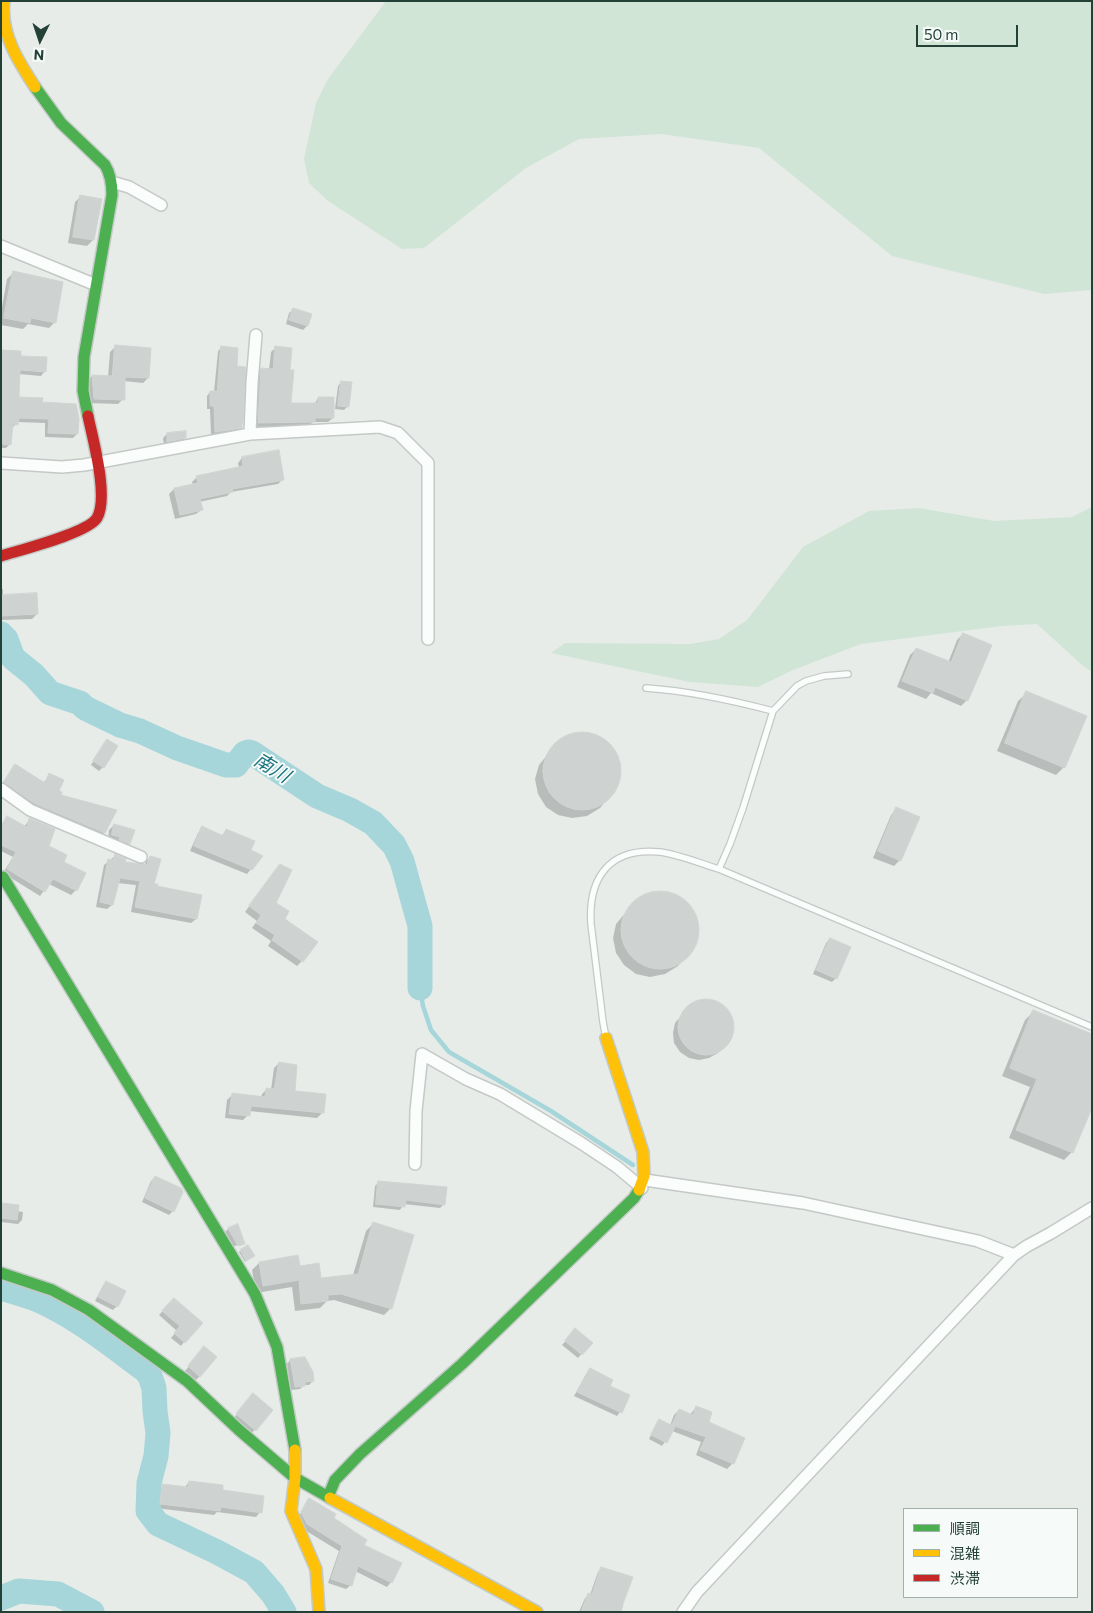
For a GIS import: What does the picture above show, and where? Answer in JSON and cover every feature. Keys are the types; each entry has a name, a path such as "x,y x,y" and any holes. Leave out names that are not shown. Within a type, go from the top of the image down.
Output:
{"street":[{"path":"1,556 81,530 92,524 99,515 102,500 98,463 86,407 82,373 85,345 112,195 112,182 108,172 100,161 61,123 20,63 4,24 4,1"},
{"path":"112,182 129,187 161,205"},
{"path":"1,246 96,285"},
{"path":"250,434 256,335"},
{"path":"1,463 62,467 98,463 163,449 250,434 380,427 398,433 428,463 428,638"},
{"path":"1,789 30,810 141,856"},
{"path":"3,877 255,1294 277,1347 295,1447 295,1478 291,1511 316,1569 320,1599 319,1612"},
{"path":"328,1497 335,1480 360,1454 462,1364 634,1198 643,1184 645,1164 642,1152 606,1038"},
{"path":"415,1164 416,1111 422,1054 466,1079 500,1094 581,1143 643,1184 803,1203 978,1241 1014,1255"},
{"path":"683,1612 697,1592 1014,1255 1026,1246 1092,1208"},
{"path":"1,1273 52,1290 89,1310 187,1382 295,1478 537,1612"}],"lane":[{"path":"719,869 743,808 773,711 797,686 806,681 824,676 848,674"},
{"path":"646,688 680,690 773,711"},
{"path":"606,1038 590,910 596,884 602,871 612,861 627,854 641,852 661,852 719,869 1092,1027"}],"green space":[{"path":"386,1 1092,1 1092,290 1044,294 892,256 759,148 661,134 579,139 526,168 424,248 402,249 328,201 309,183 304,159 316,103 328,79"},
{"path":"1092,507 1092,672 1037,624 1002,626 861,644 793,670 758,687 690,682 551,653 565,643 690,644 719,639 747,620 803,547 869,511 919,508 994,521 1072,517"}],"building":[{"path":"80,195 102,199 94,240 73,237"},
{"path":"13,271 63,282 56,323 31,318 30,323 4,318"},
{"path":"293,308 312,314 308,326 289,320"},
{"path":"115,345 151,348 149,378 125,377 125,400 94,399 92,375 112,376"},
{"path":"221,346 238,348 237,366 246,367 243,423 242,428 215,432 214,406 210,406 210,391 217,391"},
{"path":"275,346 292,348 290,370 294,370 291,403 318,403 318,397 334,397 334,418 315,418 315,422 258,423 261,368 273,369"},
{"path":"1,350 21,351 21,356 47,357 46,372 20,370 19,397 43,398 42,402 76,404 79,419 78,434 48,433 49,419 19,418 18,425 13,424 11,445 1,444"},
{"path":"341,381 352,382 349,407 338,406"},
{"path":"186,431 186,438 167,442 167,433"},
{"path":"279,450 284,480 232,489 233,492 200,499 203,510 180,515 174,488 198,483 196,476 243,466 242,457"},
{"path":"37,593 38,614 1,616 1,595"},
{"path":"963,633 992,645 968,701 935,687 933,693 902,681 916,648 951,662"},
{"path":"1026,691 1087,716 1065,768 1005,743"},
{"path":"582,732 597,735 614,749 618,756 621,771 618,786 604,803 597,807 582,810 567,807 550,793 546,786 543,771 546,756 560,739 567,735"},
{"path":"107,739 118,746 104,768 93,761"},
{"path":"15,764 45,783 49,773 64,780 59,791 62,792 61,795 117,810 105,833 34,803 4,782"},
{"path":"896,807 920,817 901,861 878,851"},
{"path":"7,816 27,827 29,818 55,829 49,846 67,855 64,862 86,873 77,891 53,879 45,892 7,869 16,852 1,845 1,827"},
{"path":"114,824 135,830 130,844 119,840 120,837 112,835"},
{"path":"202,826 223,836 226,829 255,841 251,850 263,856 252,870 194,846"},
{"path":"115,854 126,859 125,862 147,865 150,856 161,859 154,884 202,895 197,919 135,907 140,881 120,878 113,905 100,902 108,859 113,860"},
{"path":"280,864 292,870 276,903 289,911 285,919 318,942 303,962 272,940 275,935 256,923 261,915 249,906"},
{"path":"660,891 675,894 692,908 696,915 699,930 696,945 682,962 675,966 660,969 645,966 628,952 624,945 621,930 624,915 638,898 645,894"},
{"path":"830,938 851,947 837,979 816,970"},
{"path":"706,999 726,1007 734,1027 726,1047 706,1055 686,1047 678,1027 686,1007"},
{"path":"1033,1010 1092,1034 1092,1108 1073,1153 1016,1130 1037,1079 1010,1068"},
{"path":"279,1062 297,1065 295,1091 326,1094 324,1113 251,1106 250,1116 229,1114 232,1093 265,1097 266,1088 274,1089"},
{"path":"155,1176 181,1188 183,1192 174,1212 145,1198"},
{"path":"378,1181 447,1187 445,1205 406,1200 405,1207 376,1204"},
{"path":"1,1203 19,1205 17,1220 1,1218"},
{"path":"373,1222 414,1235 392,1309 341,1294 328,1295 328,1301 301,1304 299,1280 263,1286 259,1262 298,1255 300,1266 319,1263 321,1278 358,1274"},
{"path":"238,1224 245,1244 238,1246 228,1228"},
{"path":"248,1245 255,1256 246,1261 240,1250"},
{"path":"106,1281 126,1291 118,1307 98,1297"},
{"path":"174,1298 203,1323 185,1343 174,1333 180,1326 162,1311"},
{"path":"575,1328 593,1343 582,1355 565,1341"},
{"path":"204,1346 217,1357 200,1377 188,1366"},
{"path":"305,1357 313,1372 314,1381 305,1382 305,1386 295,1387 290,1359"},
{"path":"590,1368 613,1380 610,1386 630,1395 622,1413 577,1392"},
{"path":"253,1393 273,1410 256,1431 236,1414"},
{"path":"696,1406 712,1412 709,1422 745,1438 734,1464 700,1450 706,1437 672,1425 679,1409 693,1415"},
{"path":"659,1419 675,1427 667,1443 651,1435"},
{"path":"189,1481 223,1485 223,1490 264,1496 262,1513 221,1507 220,1511 160,1504 162,1484 188,1487"},
{"path":"309,1498 336,1514 334,1518 367,1540 364,1545 402,1563 392,1583 358,1566 352,1586 331,1579 342,1546 307,1524 301,1512"},
{"path":"601,1567 633,1577 620,1612 581,1612 588,1593 592,1594"}],"waterway":[{"name":"南川","path":"1,634 6,639 13,658 34,675 50,693 80,703 85,708 120,725 226,765 236,765 245,753 252,753 317,796 350,810 373,823 394,845 402,861 420,926 420,988"},
{"path":"420,988 423,1006 431,1030 449,1052 551,1111 633,1165"},
{"path":"1,1288 38,1300 67,1315 94,1332 145,1370 150,1376 154,1388 158,1433 156,1456 149,1483 148,1511 158,1524 254,1572 273,1594 284,1612"},
{"path":"1,1598 19,1591 58,1594 92,1612"}],"traffic: fast":[{"path":"35,87 61,123 105,165 109,172 111,183 112,195 84,357 83,391 88,416"},
{"path":"3,877 255,1294 277,1347 295,1450"},
{"path":"328,1497 335,1480 360,1454 462,1364 634,1198 639,1190"},
{"path":"1,1273 52,1290 89,1310 187,1381 239,1430 295,1478 330,1498"}],"traffic: slow":[{"path":"4,1 3,13 8,35 22,67 35,87"},
{"path":"606,1038 643,1152 644,1176 639,1190"},
{"path":"295,1450 295,1478 291,1511 316,1569 319,1612"},
{"path":"330,1498 537,1612"}],"traffic: jam":[{"path":"1,556 68,535 91,524 97,518 100,509 101,483 88,416"}]}
